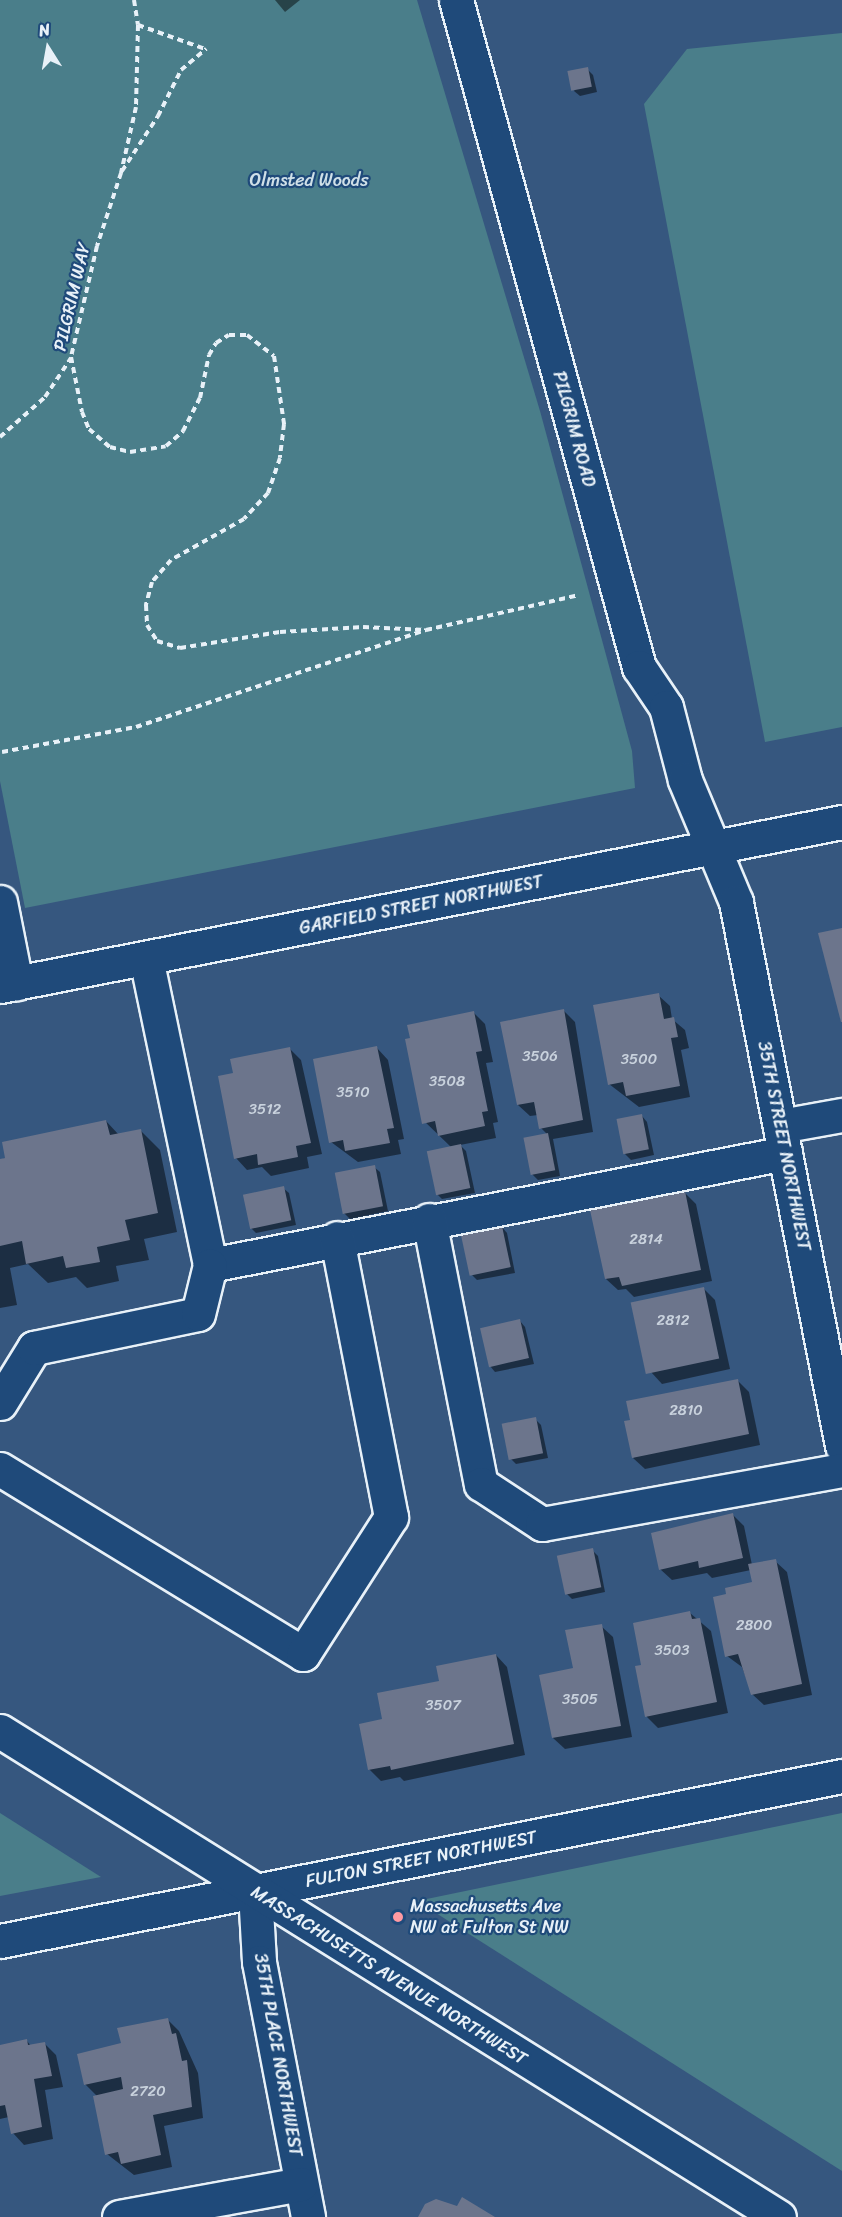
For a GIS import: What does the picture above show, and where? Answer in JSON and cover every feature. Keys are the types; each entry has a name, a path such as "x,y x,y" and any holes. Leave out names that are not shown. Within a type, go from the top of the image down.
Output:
{"street":[{"name":"PILGRIM ROAD","path":"456,0 639,667 666,707 685,780 714,848"},
{"name":"GARFIELD STREET NORTHWEST","path":"8,985 842,822"},
{"name":"35TH STREET NORTHWEST","path":"714,848 736,902 842,1446"},
{"path":"0,902 8,985"},
{"path":"0,1403 34,1348 198,1314 210,1265 146,958"},
{"path":"210,1265 417,1222 782,1140 842,1115"},
{"path":"417,1222 481,1484 542,1524 842,1470"},
{"path":"0,1469 303,1654 391,1517 337,1238"},
{"name":"MASSACHUSETTS AVENUE NORTHWEST","path":"0,1731 780,2217"},
{"name":"FULTON STREET NORTHWEST","path":"0,1941 842,1776"},
{"name":"35TH PLACE NORTHWEST","path":"255,1892 259,1962 308,2217"},
{"path":"119,2217 301,2184"}],"path":[{"name":"PILGRIM WAY","path":"134,0 138,25 136,107 121,173 97,246 71,357 88,429 110,447 130,452 166,446 183,431 200,398 209,355 216,344 229,335 247,335 274,356 284,424 280,458 271,485 257,509 171,560 152,582 146,604 147,625 157,641 180,648 280,632 363,627 426,630"},
{"path":"121,173 158,116 181,70 206,49 138,25"},
{"path":"0,437 45,397 71,357"},
{"path":"2,752 136,726 426,630 585,594"}],"green space":[{"name":"Olmsted Woods","path":"0,0 417,0 540,411 632,751 635,788 25,908 0,781"},
{"path":"842,33 842,727 765,742 644,104 687,49"},
{"path":"0,1813 101,1877 0,1896"},
{"path":"842,1813 842,2171 417,1901"}],"building":[{"path":"588,67 592,87 571,91 567,71"},
{"path":"842,928 842,1022 841,1022 818,933"},
{"path":"659,993 664,1019 674,1017 678,1037 671,1038 680,1086 626,1096 623,1082 608,1085 593,1005"},
{"path":"564,1009 583,1120 539,1129 534,1102 517,1105 500,1022"},
{"path":"474,1011 482,1051 476,1052 488,1111 482,1112 485,1126 438,1136 435,1121 422,1124 405,1039 410,1038 407,1025"},
{"path":"377,1046 394,1128 387,1129 390,1143 345,1151 343,1140 329,1143 313,1059"},
{"path":"290,1047 311,1143 296,1146 298,1157 258,1165 257,1154 234,1159 218,1076 233,1073 230,1059"},
{"path":"642,1114 649,1149 623,1154 616,1119"},
{"path":"106,1120 110,1135 141,1129 158,1213 125,1220 130,1240 97,1247 100,1262 66,1268 63,1256 26,1264 22,1241 0,1246 0,1159 5,1158 2,1142"},
{"path":"548,1133 555,1170 531,1175 523,1138"},
{"path":"461,1144 470,1188 436,1195 427,1151"},
{"path":"375,1165 383,1206 343,1214 335,1173"},
{"path":"284,1186 291,1220 250,1229 243,1195"},
{"path":"685,1191 701,1270 622,1286 619,1277 605,1279 590,1210"},
{"path":"502,1226 511,1267 470,1276 461,1235"},
{"path":"704,1287 719,1358 646,1374 631,1303"},
{"path":"520,1319 529,1358 489,1367 480,1328"},
{"path":"738,1379 749,1434 632,1458 624,1421 630,1420 626,1401"},
{"path":"536,1417 543,1453 509,1460 502,1424"},
{"path":"733,1513 743,1558 699,1568 698,1561 659,1570 651,1533"},
{"path":"593,1548 601,1587 565,1595 557,1556"},
{"path":"776,1559 802,1684 751,1695 738,1654 725,1657 713,1597 726,1594 725,1588 752,1582 748,1564"},
{"path":"690,1611 692,1619 700,1618 717,1702 645,1717 635,1666 641,1665 633,1623"},
{"path":"602,1624 621,1726 552,1738 539,1675 573,1668 565,1630"},
{"path":"496,1654 514,1744 391,1770 390,1766 368,1770 359,1724 382,1719 377,1693 439,1681 436,1666"},
{"path":"168,2018 172,2034 176,2033 182,2061 187,2060 192,2107 153,2115 161,2155 121,2164 118,2152 105,2155 93,2096 123,2089 121,2077 84,2085 77,2054 121,2043 117,2028"},
{"path":"27,2039 28,2045 45,2042 52,2076 34,2079 42,2127 11,2134 5,2105 0,2106 0,2045"},
{"path":"462,2197 495,2217 418,2217 425,2204 436,2199 457,2206"}],"place":[{"name":"Massachusetts Ave NW at Fulton St NW","path":"398,1917"}]}
